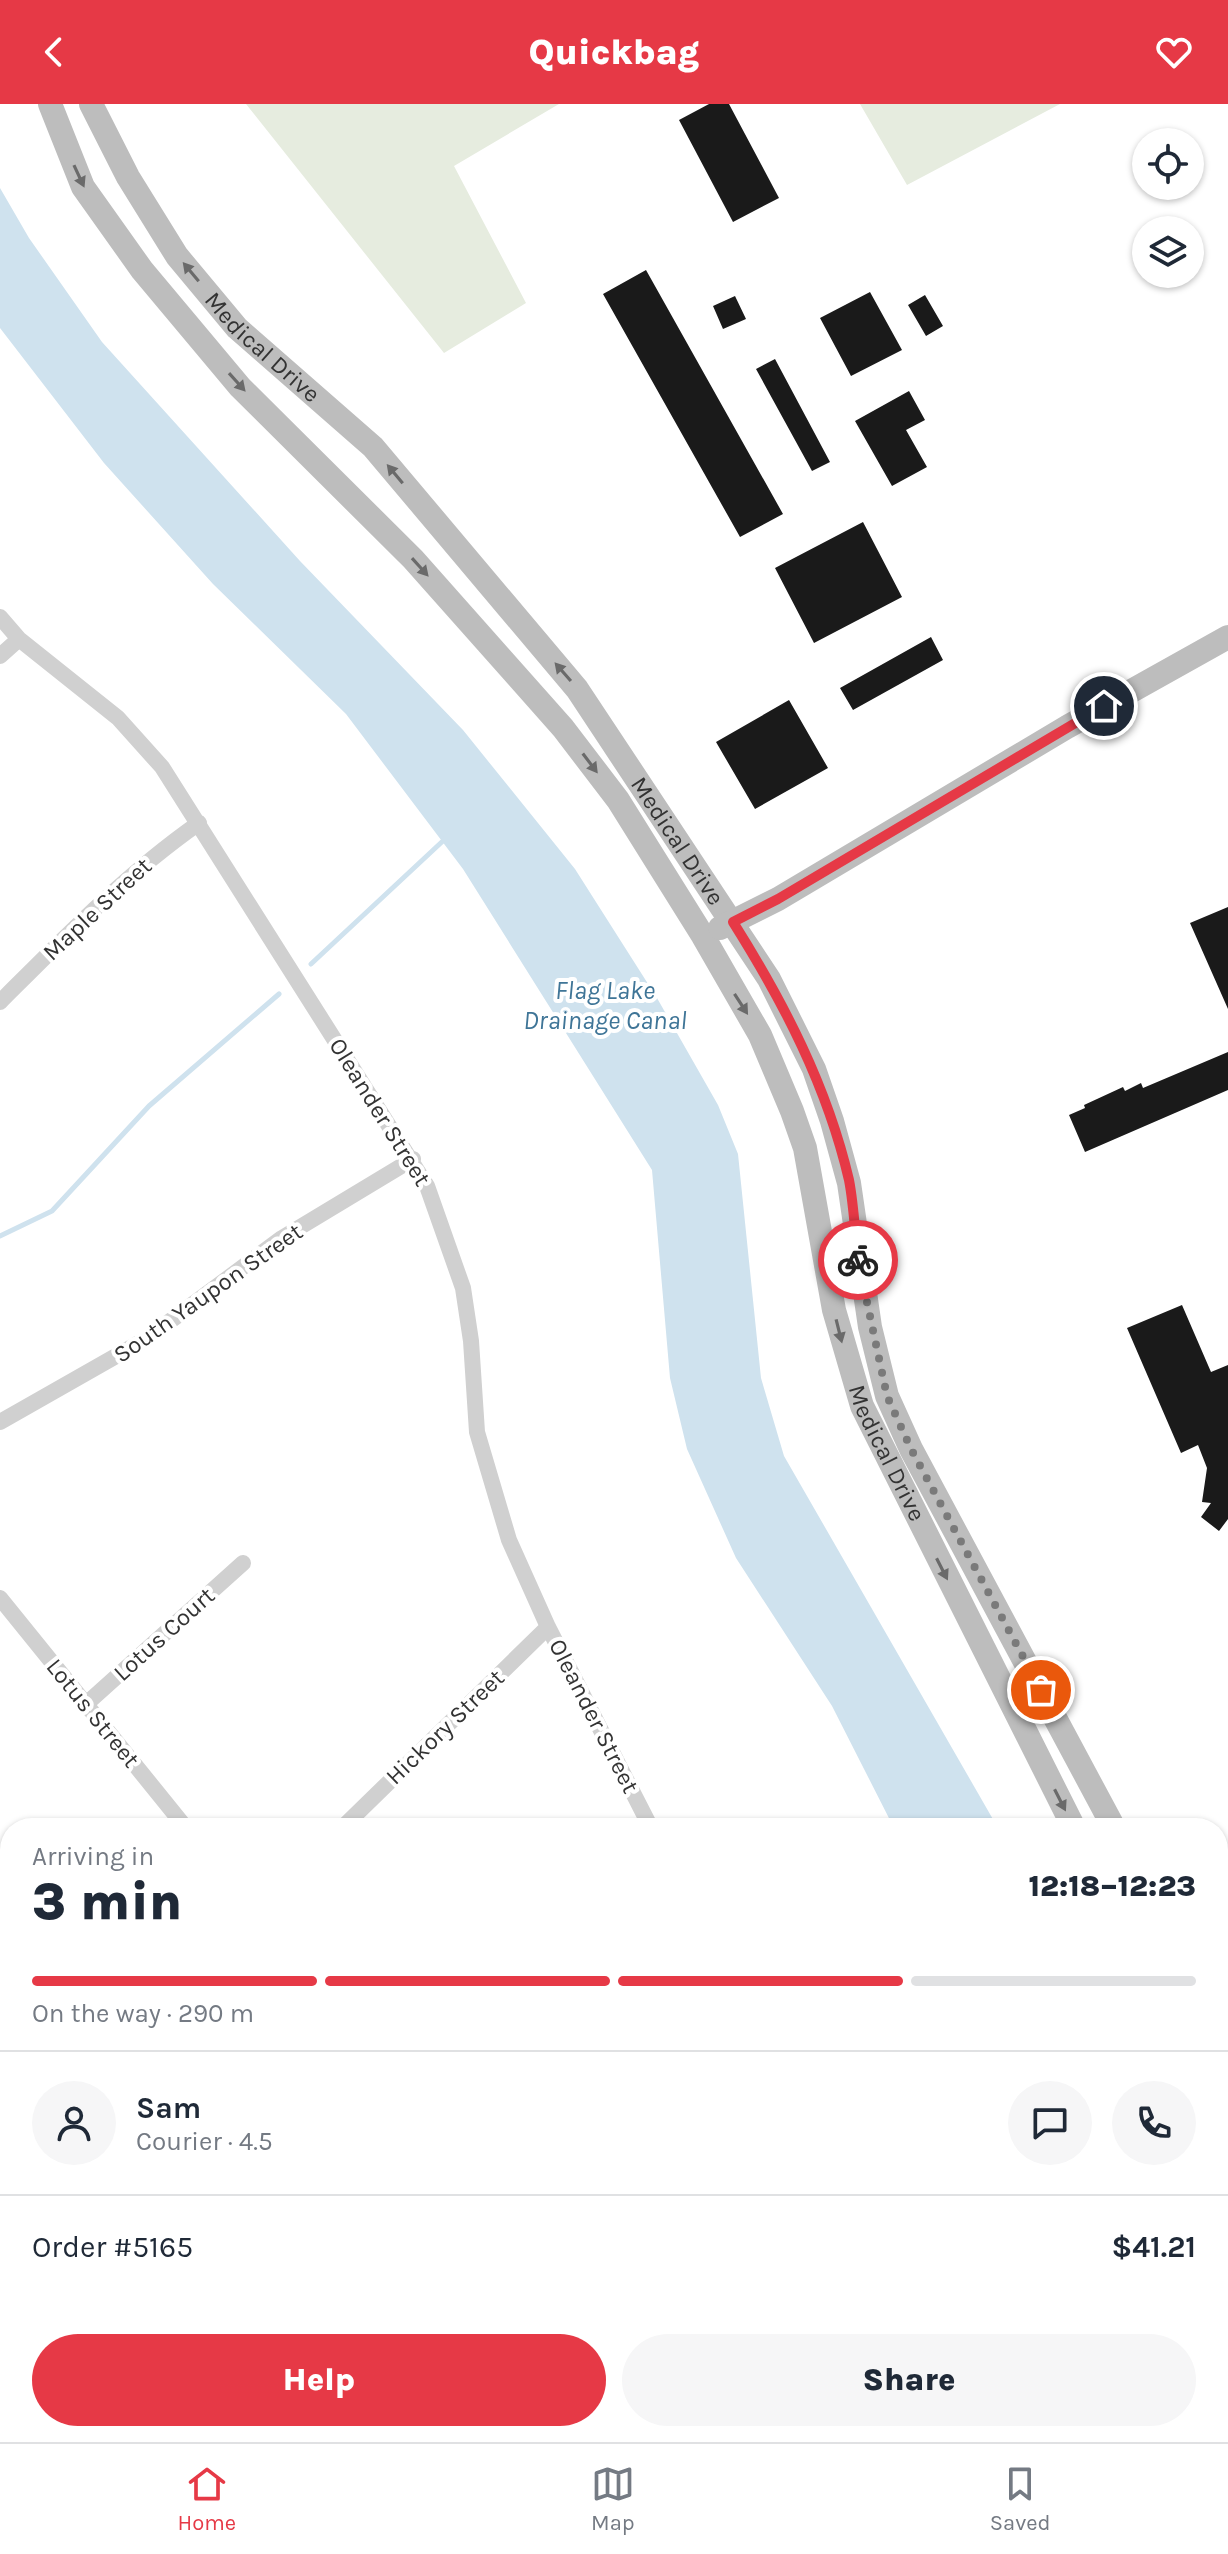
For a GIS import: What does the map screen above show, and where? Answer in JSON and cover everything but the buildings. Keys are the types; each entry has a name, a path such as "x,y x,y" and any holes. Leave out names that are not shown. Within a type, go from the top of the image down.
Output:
{"street":[{"name":"Medical Drive","path":"50,104 83,187 142,270 240,387 413,559 563,728 618,800 703,936 760,1035 805,1148 834,1310 862,1406 1069,1818"},
{"name":"Medical Drive","path":"91,104 128,177 177,256 237,328 373,447 577,689 733,922 790,1019 832,1121 849,1183 858,1264 887,1396 911,1449 1109,1818"},
{"name":"Oleander Street","path":"0,617 19,639 118,718 162,767 413,1159 427,1186 463,1288 471,1341 474,1410 489,1478 509,1540 548,1627 646,1818"},
{"path":"703,936 733,922 1228,637"},
{"path":"0,656 19,639"},
{"name":"Maple Street","path":"0,1002 65,934 157,853 199,823"},
{"name":"South Yaupon Street","path":"0,1422 135,1346 282,1238 413,1159"},
{"name":"Lotus Court","path":"85,1705 243,1563"},
{"name":"Lotus Street","path":"0,1598 178,1818"},
{"name":"Hickory Street","path":"352,1818 548,1627"}],"shaded area":[{"path":"246,104 559,104 454,166 526,303 444,353"},
{"path":"860,104 1060,104 907,185"}],"water":[{"name":"Flag Lake Drainage Canal","path":"0,188 29,238 102,342 300,561 463,730 575,869 657,998 718,1105 738,1154 761,1378 784,1456 992,1818 889,1818 832,1706 736,1558 687,1449 670,1378 652,1170 463,869 346,714 213,584 104,463 0,328"}],"waterway":[{"path":"311,964 445,839"},
{"path":"0,1236 52,1211 149,1106 279,994"}],"way so far":[{"path":"858,1260 887,1396 911,1449 1041,1690"}],"route":[{"path":"858,1260 849,1183 814,1069 769,979 733,922 778,899 1104,706"}]}
